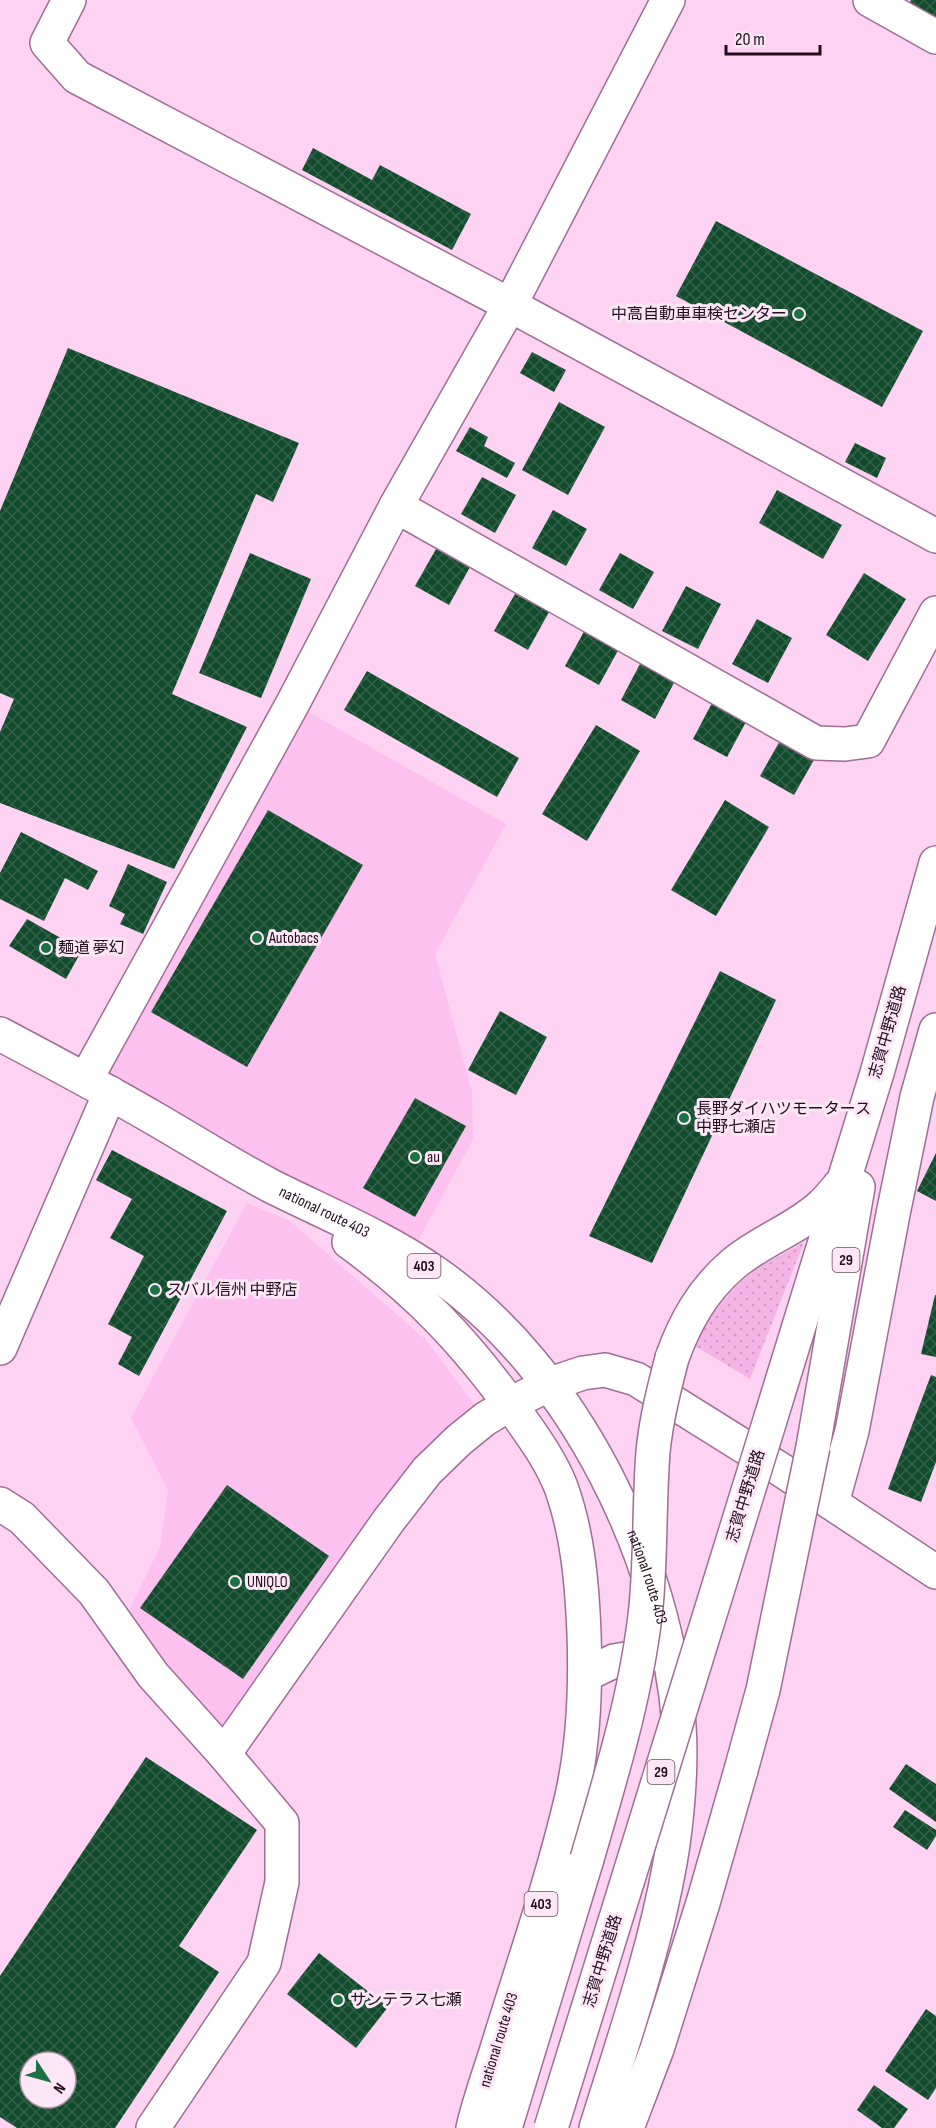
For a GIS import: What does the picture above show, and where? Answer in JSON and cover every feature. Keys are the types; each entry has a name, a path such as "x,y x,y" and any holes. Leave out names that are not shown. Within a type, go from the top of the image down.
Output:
{"main road":[{"path":"69,0 47,43 77,77 510,305 936,536"},
{"path":"0,1347 98,1086 396,506 510,305 668,0"},
{"path":"870,0 936,37"},
{"path":"396,506 816,743 845,744 868,741 936,613"},
{"name":"志賀中野道路","path":"551,2128 877,1073 936,863"},
{"path":"832,1503 852,1431 892,1214 917,1097 936,1030"},
{"name":"national route 403","path":"0,1034 98,1086 270,1185 410,1257 438,1275 501,1326 550,1384 590,1447 625,1516 662,1617 679,1728 677,1788 670,1862 653,1942 596,2128"},
{"name":"29","path":"627,2128 657,2049 703,1903 764,1690 813,1447 877,1073"},
{"name":"29","path":"505,2128 587,1859 618,1750 640,1654 649,1556 653,1452 660,1405 672,1358 692,1311 732,1265 820,1207 841,1184"},
{"name":"national route 403","path":"270,1185 370,1257 405,1286 449,1328 491,1377 539,1444 560,1486 572,1527 582,1589 585,1676 582,1734 572,1794 556,1855 473,2128"},
{"path":"224,1754 389,1520 427,1471 485,1419 550,1384 583,1373 605,1370 636,1380 934,1565"},
{"path":"0,1504 22,1518 94,1592 153,1675 282,1823 282,1882 264,1963 153,2128"},
{"path":"585,1676 614,1661 650,1653 668,1652"}],"shaded area":[{"path":"293,703 506,824 435,954 472,1092 473,1139 410,1256 86,1079"},
{"path":"247,1203 290,1221 427,1341 485,1419 224,1754 120,1629 160,1547 168,1490 131,1418"},
{"path":"804,1242 750,1379 695,1346 717,1308 740,1283 754,1271"}],"building":[{"path":"911,0 936,0 936,27 906,10"},
{"path":"313,148 372,180 380,165 471,214 452,250 302,170"},
{"name":"中高自動車車検センター","path":"716,221 923,331 882,407 676,296"},
{"path":"68,348 299,443 273,502 256,494 172,694 247,727 174,869 0,803 0,732 14,699 0,693 0,511"},
{"path":"532,352 566,370 554,392 520,373"},
{"path":"559,402 605,427 568,495 522,470"},
{"path":"470,427 488,437 484,446 515,463 507,478 456,451"},
{"path":"855,443 886,458 877,478 845,462"},
{"path":"482,477 516,495 495,533 461,514"},
{"path":"777,490 842,525 823,559 759,523"},
{"path":"553,510 587,529 566,566 532,548"},
{"path":"436,549 470,567 449,605 415,586"},
{"path":"250,553 311,579 261,698 199,673"},
{"path":"620,553 654,572 633,609 599,590"},
{"path":"864,573 906,599 868,661 826,635"},
{"path":"686,586 721,604 698,649 662,631"},
{"path":"515,594 549,612 528,650 494,631"},
{"path":"757,619 792,638 768,683 732,664"},
{"path":"586,628 620,647 599,685 565,666"},
{"path":"641,662 675,681 655,719 621,700"},
{"path":"367,671 519,758 497,797 344,710"},
{"path":"713,701 747,720 727,757 693,739"},
{"path":"596,725 640,751 587,841 542,814"},
{"path":"781,739 815,758 794,795 760,776"},
{"path":"725,800 769,827 716,916 671,890"},
{"name":"Autobacs","path":"268,810 363,865 247,1067 151,1012"},
{"path":"21,832 98,871 88,890 65,878 44,921 0,899 0,873"},
{"path":"128,864 167,882 143,934 120,924 125,914 109,906"},
{"name":"麺道 夢幻","path":"27,919 82,950 66,979 9,946"},
{"name":"長野ダイハツモータース 中野七瀬店","path":"720,971 776,1000 652,1263 589,1236"},
{"path":"500,1011 547,1037 516,1095 468,1070"},
{"name":"au","path":"415,1098 466,1126 415,1217 363,1188"},
{"name":"スバル信州 中野店","path":"112,1150 227,1211 139,1376 118,1364 132,1337 108,1324 144,1256 110,1238 132,1199 96,1180"},
{"path":"936,1153 936,1201 917,1191"},
{"path":"936,1295 936,1357 921,1354"},
{"path":"931,1375 936,1377 936,1462 921,1502 888,1489"},
{"name":"UNIQLO","path":"227,1485 329,1556 243,1679 140,1608"},
{"path":"146,1757 257,1830 179,1946 219,1972 115,2128 17,2128 0,2117 0,1976"},
{"path":"906,1764 936,1784 936,1822 889,1789"},
{"path":"905,1810 936,1830 936,1836 927,1850 893,1827"},
{"name":"サンテラス七瀬","path":"319,1953 388,2007 356,2048 287,1994"},
{"path":"926,2009 936,2016 936,2088 928,2100 885,2071"},
{"path":"874,2085 908,2109 894,2128 882,2128 857,2110"}],"place":[{"name":"中高自動車車検センター","path":"799,314"},
{"name":"Autobacs","path":"257,938"},
{"name":"麺道 夢幻","path":"46,948"},
{"name":"長野ダイハツモータース 中野七瀬店","path":"684,1118"},
{"name":"au","path":"415,1157"},
{"name":"スバル信州 中野店","path":"155,1290"},
{"name":"UNIQLO","path":"235,1582"},
{"name":"サンテラス七瀬","path":"338,2000"}]}
